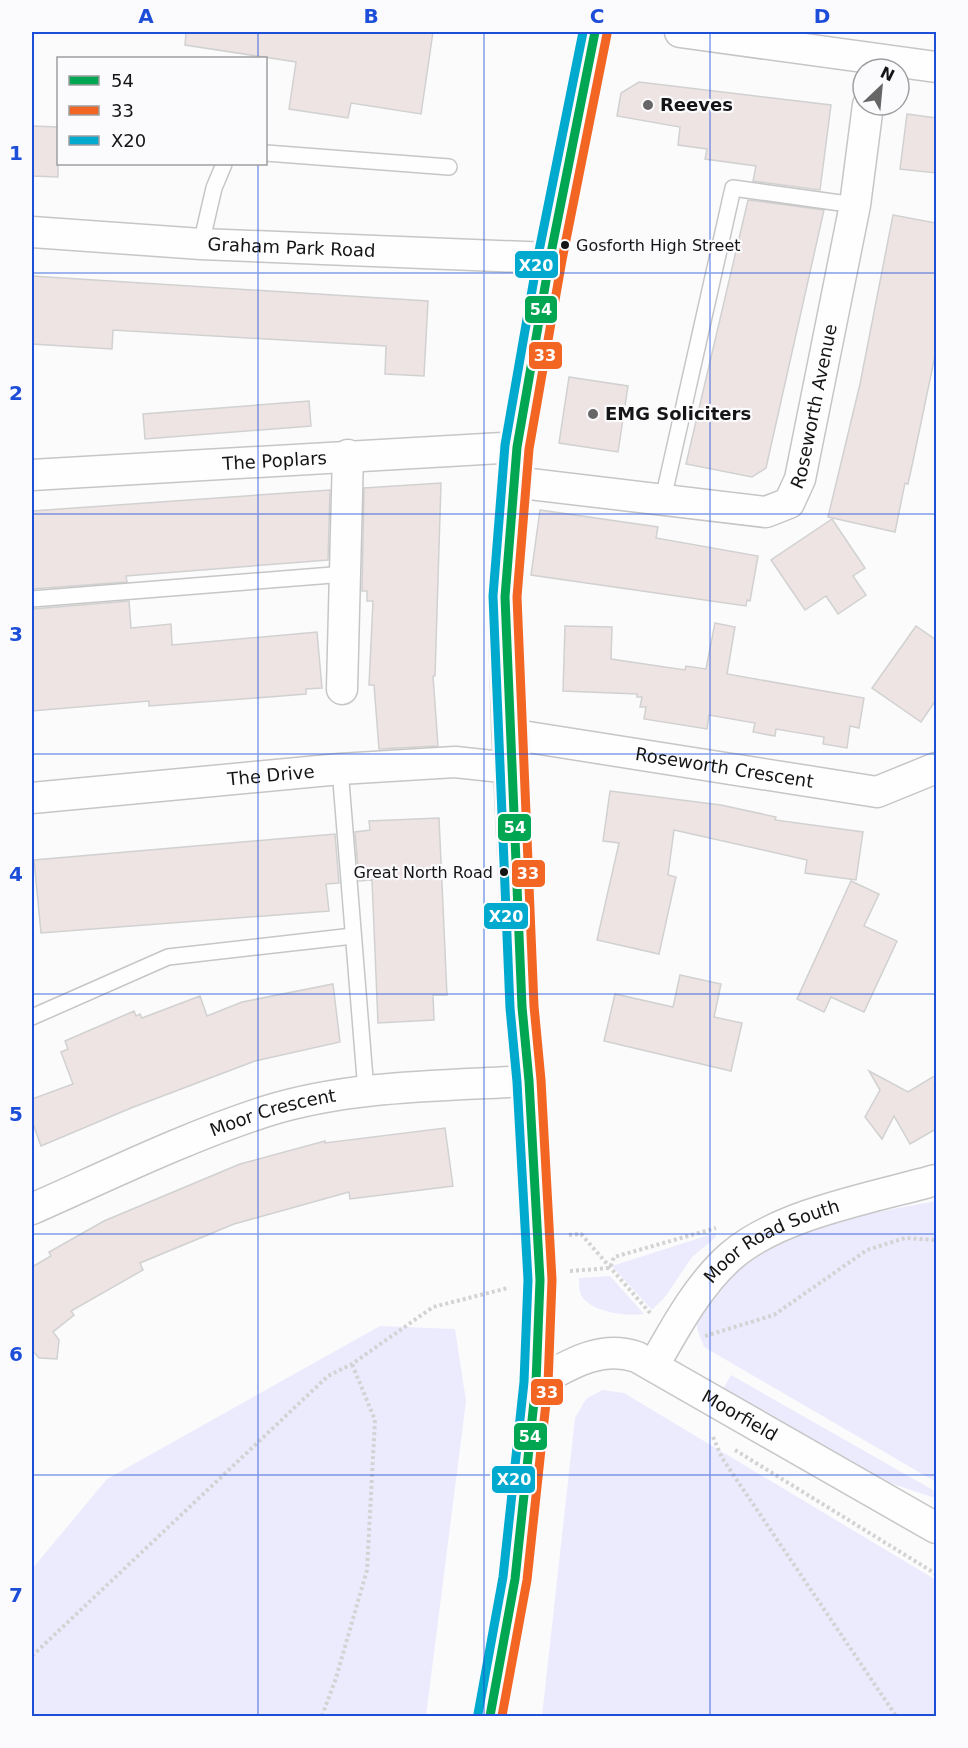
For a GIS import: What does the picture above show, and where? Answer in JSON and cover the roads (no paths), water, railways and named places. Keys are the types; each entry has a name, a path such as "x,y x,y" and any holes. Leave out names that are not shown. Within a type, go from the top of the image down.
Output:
{"main road":[{"path":"490,1716 515,1579 536,1383 540,1276 529,1081 522,1007 508,734 505,597 517,447 550,258 594,32"}],"street":[{"path":"680,32 851,60"},
{"path":"911,65 936,66"},
{"name":"Roseworth Avenue","path":"513,482 766,512 789,503 800,479 855,205 866,117"},
{"name":"Graham Park Road","path":"32,232 201,244 550,258"},
{"name":"The Poplars","path":"32,475 517,447"},
{"path":"342,689 348,455"},
{"name":"Roseworth Crescent","path":"508,734 877,792 936,768"},
{"name":"The Drive","path":"32,798 340,769 455,762 511,768"},
{"name":"Moor Crescent","path":"32,1209 172,1146 268,1111 366,1091 529,1081"},
{"name":"Moor Road South","path":"654,1365 676,1326 712,1276 731,1256 759,1236 807,1217 936,1180"},
{"name":"Moorfield","path":"536,1383 585,1358 603,1353 627,1353 654,1365 936,1528"}],"lane":[{"path":"267,153 449,166"},
{"path":"201,244 214,188 224,165"},
{"path":"663,499 733,188 855,205"},
{"path":"32,599 345,574"},
{"path":"340,769 366,1091"},
{"path":"32,1017 168,957 353,936"}],"place":[{"name":"Reeves","path":"648,105"},
{"name":"Gosforth High Street","path":"565,245"},
{"name":"EMG Soliciters","path":"593,414"},
{"name":"Great North Road","path":"504,872"}]}
